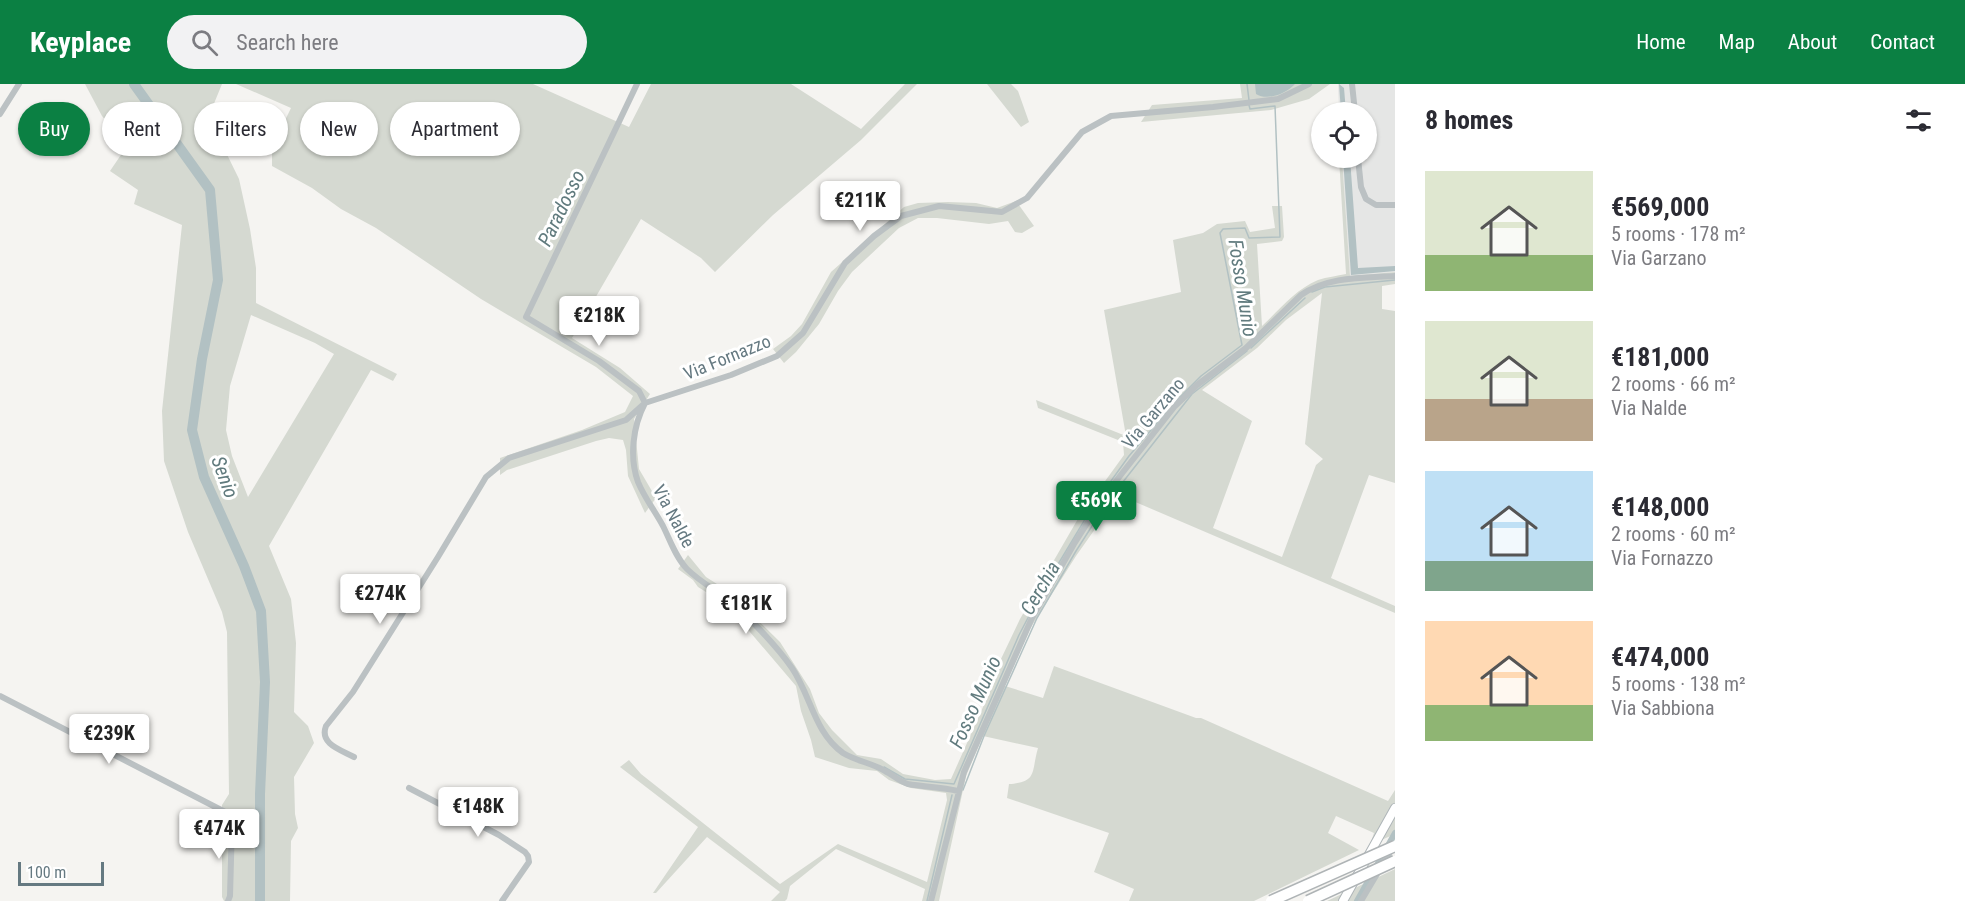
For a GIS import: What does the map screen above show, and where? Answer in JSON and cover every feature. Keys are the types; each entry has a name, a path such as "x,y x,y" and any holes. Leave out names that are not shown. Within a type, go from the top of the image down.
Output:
{"highway":[{"path":"1271,901 1395,845"},
{"path":"1308,901 1395,861"}],"main road":[{"path":"1343,901 1395,808"}],"street":[{"path":"0,114 19,84"},
{"path":"637,84 526,317 599,361 639,391 645,403"},
{"name":"Via Fornazzo","path":"354,757 328,742 324,737 326,726 353,692 486,477 510,458 626,420 645,403 730,375 777,356 803,333 845,263 874,236 901,216 939,206 1002,212 1027,198 1082,132 1111,116 1278,99 1309,84"},
{"path":"1352,84 1354,102"},
{"path":"1359,168 1362,193 1366,199 1376,205 1395,205"},
{"name":"Via Garzano","path":"931,901 958,791 968,761 1032,618 1105,495 1175,406 1197,384 1246,348 1292,302 1310,288 1333,281 1395,276"},
{"name":"Via Nalde","path":"645,403 640,414 633,447 636,474 683,565 740,610 780,652 800,682 820,726 837,748 850,757 883,770 907,784 958,791"},
{"path":"0,696 229,814 232,823 228,901"},
{"path":"409,788 500,835 525,852 529,862 502,901"},
{"path":"1361,901 1395,845"}],"shaded area":[{"path":"85,84 222,84 215,102 194,102 194,156 228,156 239,179 256,268 256,303 397,374 393,381 371,370 269,546 291,599 296,643 294,712 308,726 314,743 294,777 295,814 298,828 291,841 290,901 224,901 222,897 222,805 229,794 227,632 222,612 188,532 164,461 162,411 182,225 134,204 138,190 110,171 120,156 182,156 182,102 102,102 102,116","holes":["251,315 315,343 334,354 248,497 232,456 226,430 230,386"]},
{"path":"236,84 533,84 629,127 651,84 791,84 861,129 905,84 917,84 861,140 773,215 715,272 701,258 641,219 572,338 620,368 650,394 634,419 639,469 656,498 645,513 628,476 623,440 609,438 596,441 507,470 500,475 500,458 582,430 625,412 633,396 596,367 481,299 376,228 272,166 272,156 288,156 288,114 291,108 288,107 288,102 277,102"},
{"path":"987,84 1011,84 1018,91 1029,122 1021,127"},
{"path":"1240,84 1330,84 1309,99 1271,110 1141,122 1152,105 1242,98"},
{"path":"1255,84 1295,84 1282,93 1265,97 1256,94"},
{"path":"1338,84 1395,84 1395,272 1350,276 1343,168 1377,168 1377,102 1339,102"},
{"path":"1339,84 1344,88 1345,102 1340,102"},
{"path":"1340,168 1343,168 1350,276 1395,272 1395,284 1382,286 1382,309 1395,311 1395,483 1369,475 1331,578 1395,606 1395,613 1119,495 1076,556 1026,635 1005,686 1043,698 1054,666 1201,718 1388,801 1395,790 1395,834 1370,845 1374,833 1336,816 1328,833 1359,850 1254,901 1129,901 1134,889 1094,872 1109,833 1007,798 1009,784 1025,781 1032,774 1038,748 983,736 966,776 939,901 922,901 925,889 836,849 790,886 785,901 771,901 780,892 707,837 656,893 653,893 698,827 620,767 629,760 641,774 780,884 838,844 927,882 947,800 946,793 911,788 889,780 877,771 849,768 815,757 796,686 727,605 698,587 693,580 678,569 688,555 706,577 728,591 780,642 810,689 819,713 857,755 881,759 903,774 935,780 951,779 991,689 990,682 1020,619 1079,517 1124,455 1123,442 1038,408 1036,400 1126,436 1104,310 1181,292 1173,240 1203,233 1217,224 1245,221 1250,232 1275,228 1272,206 1282,206 1284,237 1282,241 1257,244 1262,326 1288,300 1321,279 1346,274","holes":["1322,293 1305,444 1323,459 1316,465 1282,557 1213,528 1252,421 1202,390 1257,348 1286,320"]},
{"path":"1344,168 1351,168 1358,268 1395,266 1395,271 1351,275"},
{"path":"1016,201 1034,226 1022,233 1015,232 1008,221 989,224 937,218 918,218 899,228 852,272 819,324 796,352 784,363 773,349 791,336 802,324 831,272 904,207 918,203 948,202 976,203 997,208"},
{"path":"1395,869 1395,901 1327,901 1391,871"}],"waterway":[{"name":"Senio","path":"134,84 210,190 218,280 202,359 192,430 204,477 244,566 261,611 265,682 260,794 260,901"},
{"name":"Fosso Munio","path":"1247,84 1249,100"},
{"name":"Fosso Munio","path":"1174,403 1201,376 1242,345 1220,233 1223,229 1245,228 1249,238 1280,237 1275,106 1250,109 1249,105"},
{"name":"Cerchia","path":"1312,292 1325,287 1395,280"},
{"name":"Cerchia","path":"1251,348 1305,298"},
{"name":"Cerchia","path":"963,790 984,736 1037,618 1108,501 1192,394 1247,351"},
{"name":"Fosso Munio","path":"884,767 905,779 954,784 1019,635 1042,591 1093,506 1129,456 1169,409"},
{"path":"927,901 952,795"},
{"path":"1357,901 1395,833"}],"water label":[{"name":"Paradosso","path":"561,208"}]}
